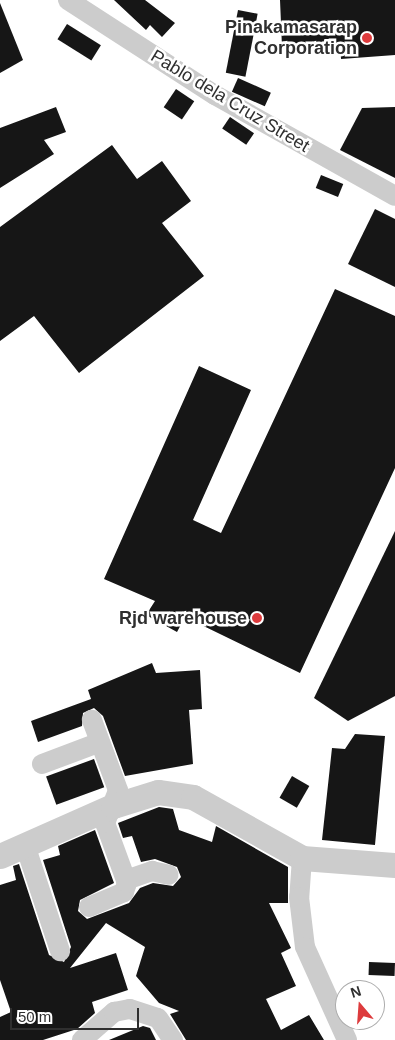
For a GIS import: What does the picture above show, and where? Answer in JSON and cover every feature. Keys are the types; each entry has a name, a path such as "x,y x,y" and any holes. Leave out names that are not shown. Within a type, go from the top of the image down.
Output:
{"street":[{"name":"Pablo dela Cruz Street","path":"68,0 215,95 395,196"},
{"path":"89,907 124,892 126,880 106,823 118,790 98,743 92,720"},
{"path":"42,764 98,743"},
{"path":"0,856 112,806 158,792 193,797 302,858 395,865"},
{"path":"25,845 60,951"},
{"path":"302,858 299,897 305,947 347,1040"},
{"path":"126,880 152,871 169,875"},
{"path":"82,1040 114,1012 130,1009 158,1018 173,1040"}],"building":[{"path":"114,0 145,0 175,23 162,37 150,25 146,30"},
{"name":"Pinakamasarap Corporation","path":"280,0 395,0 395,55 341,59 340,44 282,47"},
{"path":"0,3 23,60 0,73"},
{"path":"238,10 258,14 245,77 226,73"},
{"path":"67,24 101,45 91,60 57,39"},
{"path":"238,78 271,93 265,106 232,92"},
{"path":"176,89 194,101 182,120 164,107"},
{"path":"56,107 66,132 44,140 54,154 0,188 0,128"},
{"path":"395,107 395,178 340,150 362,108"},
{"path":"230,117 254,133 246,145 222,129"},
{"path":"112,145 137,179 162,161 191,201 162,223 204,276 79,373 34,316 0,341 0,227"},
{"path":"321,175 343,184 338,197 316,188"},
{"path":"375,209 395,219 395,287 348,264"},
{"path":"335,289 395,316 395,468 300,673 185,617 177,632 146,615 155,601 104,579 199,366 251,390 193,520 221,533"},
{"path":"395,531 395,696 348,721 314,698"},
{"path":"152,663 156,673 200,670 202,709 189,710 193,764 125,776 103,716 94,708 83,713 82,726 38,742 31,721 91,699 88,690"},
{"path":"355,734 385,736 375,845 322,840 332,748 345,749"},
{"path":"94,759 104,787 56,805 46,776"},
{"path":"292,776 309,786 297,808 280,798"},
{"path":"159,807 173,809 179,830 212,842 216,826 288,867 288,903 269,903 291,948 281,953 296,986 266,999 281,1030 309,1015 324,1040 186,1040 170,1014 179,1011 159,1003 136,976 145,947 106,923 70,968 116,953 128,990 92,1002 95,1013 77,1029 43,1040 0,1040 0,1017 11,1012 0,980 0,885 16,880 13,866 19,864 49,955 64,962 71,947 43,860 60,855 58,846 95,830 114,883 80,900 78,911 87,919 129,903 140,888 153,883 173,886 181,877 177,867 155,859 141,862 132,836 123,838 118,823"},
{"path":"369,962 395,963 395,976 369,975"},
{"path":"143,1026 150,1028 156,1040 109,1040"}],"place":[{"name":"Pinakamasarap Corporation","path":"367,38"},
{"name":"Rjd warehouse","path":"257,618"}]}
